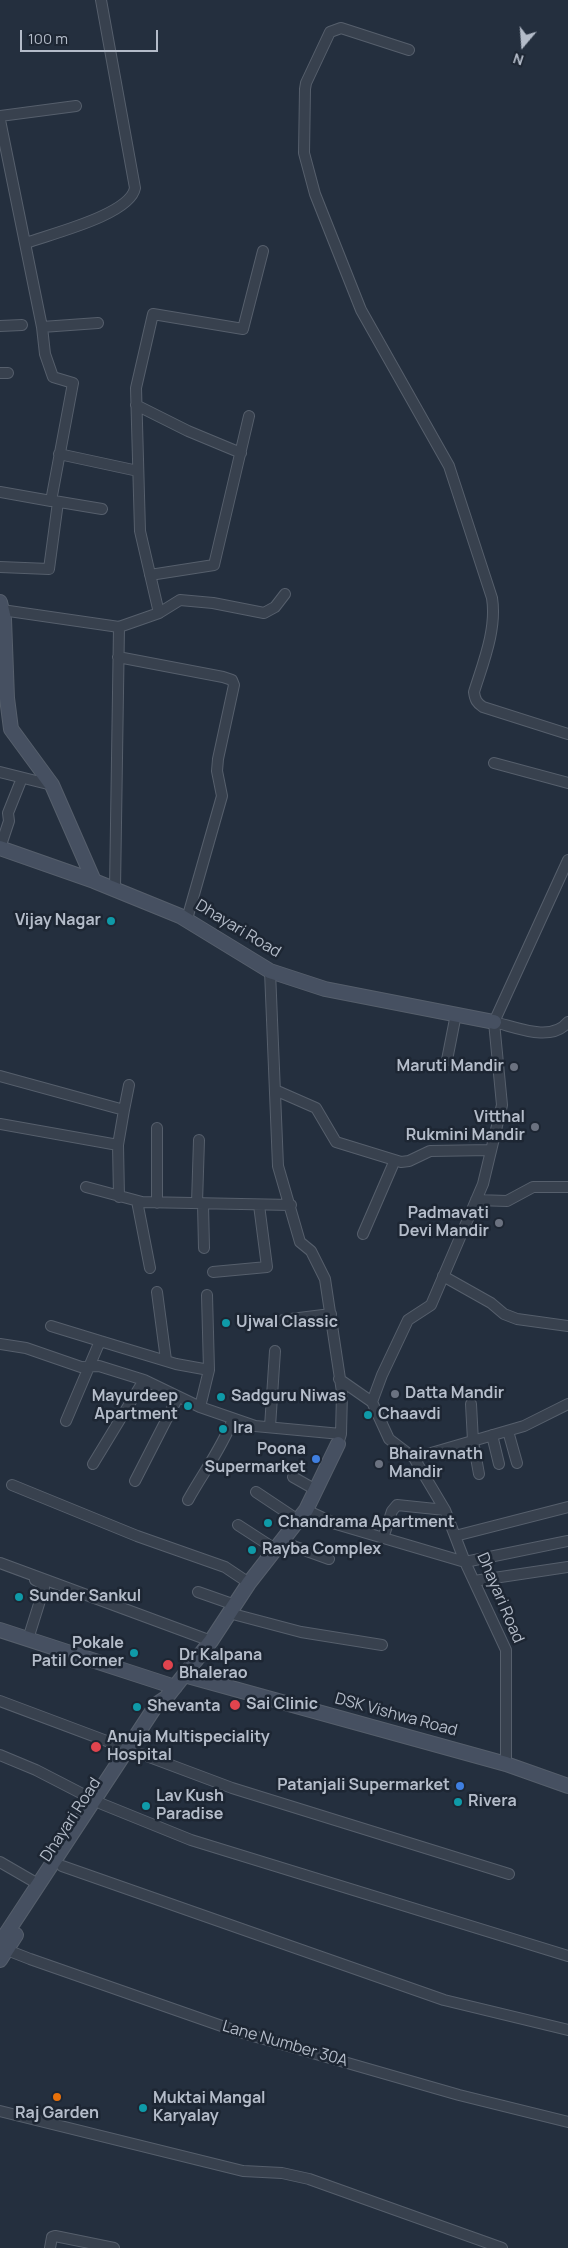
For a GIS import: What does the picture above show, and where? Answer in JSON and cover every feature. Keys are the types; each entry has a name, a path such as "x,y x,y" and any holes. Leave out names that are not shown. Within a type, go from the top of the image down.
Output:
{"street":[{"path":"26,243 114,211 134,193 136,188 101,0"},
{"path":"409,50 341,28 330,32 306,83 304,153 315,194 361,310 449,466 492,598 493,612 486,653 474,692 475,698 478,704 483,707 568,734"},
{"path":"0,116 76,106"},
{"path":"0,120 26,243 42,327 45,354 53,377 73,383 59,454 49,569 0,567"},
{"path":"159,613 140,531 136,406 136,388 153,314 243,329 263,251"},
{"path":"42,327 98,323"},
{"path":"0,326 22,325"},
{"path":"136,406 188,431 241,453"},
{"path":"150,575 214,565 249,416"},
{"path":"59,454 138,472"},
{"path":"0,492 102,509"},
{"path":"94,881 52,785 6,728 7,698 4,619 1,606 119,628 159,613 180,600 213,603 264,613 275,607 285,594"},
{"path":"116,889 119,628"},
{"path":"118,657 223,677 232,680 234,686 218,759 217,771 222,796 187,919"},
{"path":"494,763 568,783"},
{"path":"0,772 52,785"},
{"path":"0,848 9,821 4,812 22,778"},
{"name":"Dhayari Road","path":"0,848 116,889 187,919 270,971 325,989 494,1022"},
{"path":"339,1379 372,1402 382,1375 408,1320 431,1305 483,1184 502,1105 494,1022 568,860"},
{"path":"0,1344 26,1348 88,1368 99,1366 144,1380 200,1407 255,1426 339,1439 342,1392 325,1279 311,1251 300,1242 278,1166 270,971"},
{"path":"447,1060 456,1014"},
{"path":"494,1022 543,1034 556,1030 568,1022"},
{"path":"0,1076 124,1110"},
{"path":"119,1197 118,1145 129,1085"},
{"path":"275,1090 316,1108 336,1142 401,1162 409,1161 430,1151 491,1150"},
{"path":"0,1124 118,1145"},
{"path":"157,1128 157,1202"},
{"path":"199,1140 200,1203 204,1248"},
{"path":"364,1234 395,1160"},
{"path":"86,1187 136,1201 291,1206"},
{"path":"476,1200 507,1201 534,1187 568,1187"},
{"path":"136,1201 150,1268"},
{"path":"213,1272 267,1267 259,1205"},
{"path":"443,1276 491,1303 504,1314 518,1320 568,1326"},
{"path":"157,1292 166,1360"},
{"path":"200,1407 209,1370 207,1296"},
{"path":"283,1320 330,1314"},
{"path":"51,1326 185,1366 209,1370"},
{"path":"66,1421 86,1378 88,1368 100,1341"},
{"path":"270,1427 275,1351"},
{"path":"93,1464 144,1380"},
{"path":"135,1481 178,1397"},
{"name":"Dhayari Road","path":"372,1402 389,1439 414,1458 445,1510 465,1562 506,1650 506,1764"},
{"path":"471,1404 473,1441 479,1474"},
{"path":"414,1458 508,1431 536,1421 568,1404"},
{"path":"188,1500 210,1460 225,1441 233,1419"},
{"path":"508,1431 517,1463"},
{"path":"492,1435 499,1464"},
{"name":"Dhayari Road","path":"2,1951 38,1884 98,1802 132,1750 164,1709 170,1692 211,1641 249,1583 302,1515 316,1490 339,1439"},
{"path":"293,1477 316,1490"},
{"path":"12,1485 136,1536 225,1567 249,1583"},
{"path":"256,1492 302,1515 465,1562 568,1542"},
{"path":"383,1538 392,1511 397,1505 445,1510"},
{"path":"455,1536 568,1508"},
{"path":"238,1524 278,1546 329,1558"},
{"path":"0,1562 211,1641"},
{"path":"474,1581 568,1567"},
{"path":"0,1568 44,1584 28,1639"},
{"path":"198,1592 232,1609 301,1632 382,1645"},
{"path":"0,1630 170,1692"},
{"name":"DSK Vishwa Road","path":"184,1675 506,1764 568,1786"},
{"path":"0,1701 232,1788 509,1874"},
{"path":"0,1755 36,1770 98,1802 191,1840 568,1956"},
{"name":"Dhayari Road","path":"2,1951 62,1866 98,1802"},
{"path":"0,1862 38,1884"},
{"path":"62,1866 444,2000 568,2030"},
{"name":"Lane Number 30A","path":"2,1951 236,2031 459,2095 568,2122"},
{"path":"0,2111 243,2171 282,2174 309,2179 502,2248"},
{"path":"50,2248 51,2240 55,2236 113,2248"}],"place":[{"name":"Vijay Nagar","path":"111,921"},
{"name":"Maruti Mandir","path":"514,1067"},
{"name":"Vitthal Rukmini Mandir","path":"535,1127"},
{"name":"Padmavati Devi Mandir","path":"499,1223"},
{"name":"Ujwal Classic","path":"226,1323"},
{"name":"Datta Mandir","path":"395,1394"},
{"name":"Sadguru Niwas","path":"221,1397"},
{"name":"Mayurdeep Apartment","path":"188,1406"},
{"name":"Chaavdi","path":"368,1415"},
{"name":"Ira","path":"223,1429"},
{"name":"Poona Supermarket","path":"316,1459"},
{"name":"Bhairavnath Mandir","path":"379,1464"},
{"name":"Chandrama Apartment","path":"268,1523"},
{"name":"Rayba Complex","path":"252,1550"},
{"name":"Sunder Sankul","path":"19,1597"},
{"name":"Pokale Patil Corner","path":"134,1653"},
{"name":"Dr Kalpana Bhalerao","path":"168,1665"},
{"name":"Sai Clinic","path":"235,1705"},
{"name":"Shevanta","path":"137,1707"},
{"name":"Anuja Multispeciality Hospital","path":"96,1747"},
{"name":"Patanjali Supermarket","path":"460,1786"},
{"name":"Rivera","path":"458,1802"},
{"name":"Lav Kush Paradise","path":"146,1806"},
{"name":"Raj Garden","path":"57,2097"},
{"name":"Muktai Mangal Karyalay","path":"143,2108"}]}
